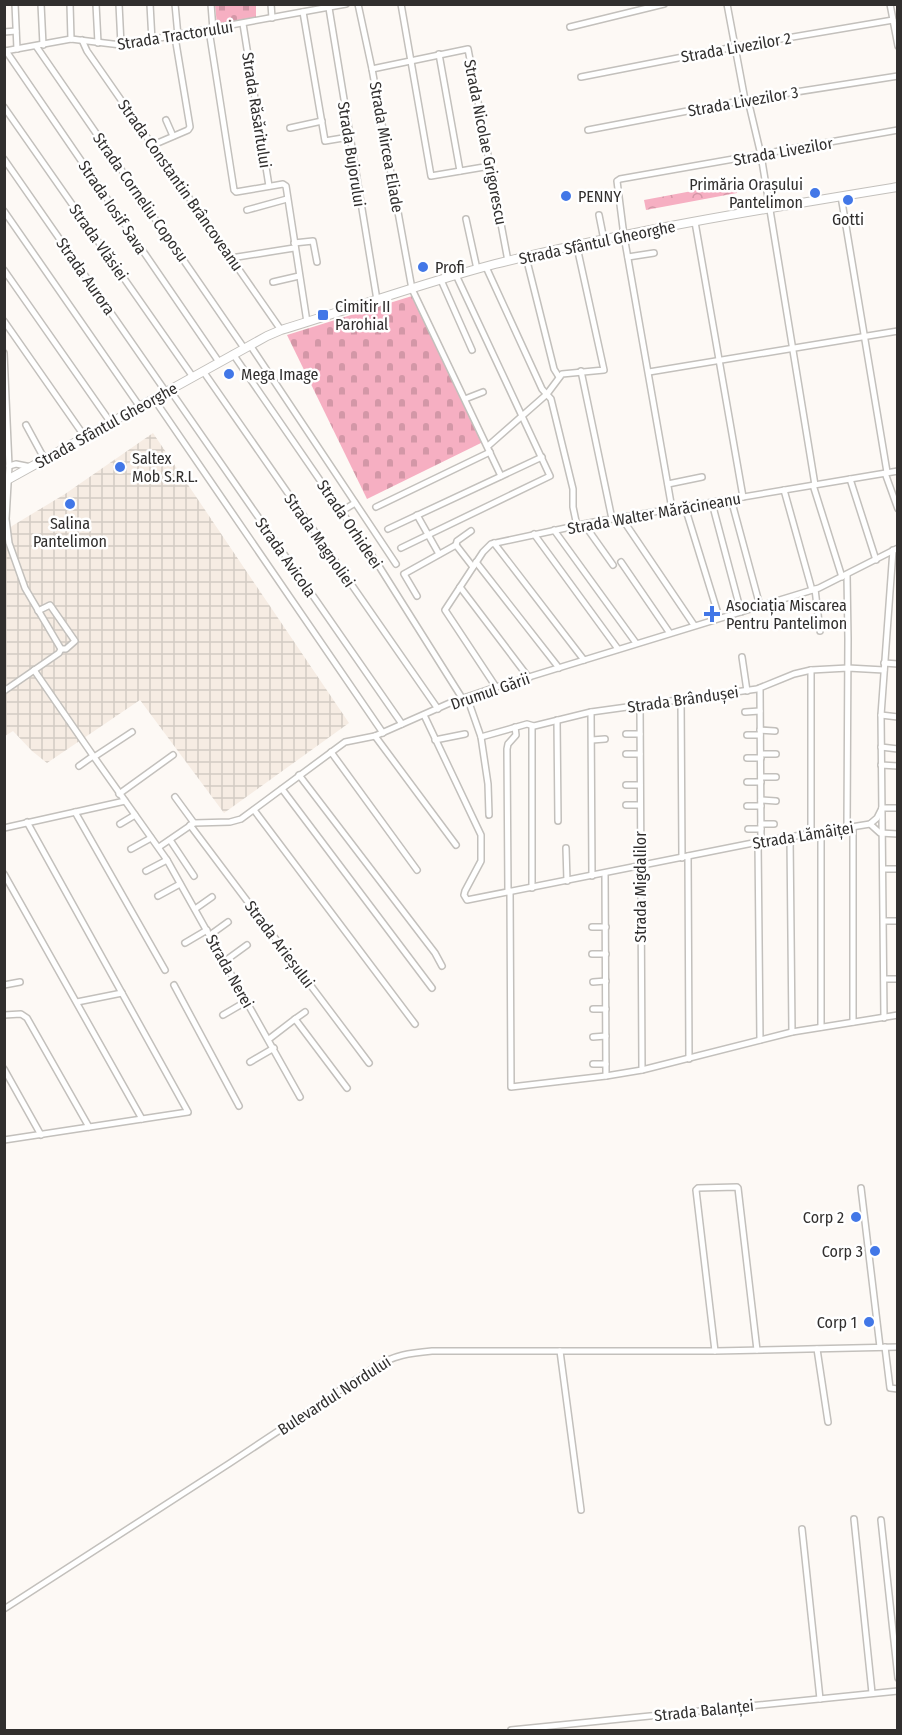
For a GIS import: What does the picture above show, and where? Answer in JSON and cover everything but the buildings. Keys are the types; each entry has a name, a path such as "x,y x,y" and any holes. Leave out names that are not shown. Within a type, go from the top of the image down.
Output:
{"street":[{"path":"15,4 17,50"},
{"path":"41,4 43,45"},
{"path":"70,4 71,39"},
{"path":"96,4 98,43"},
{"path":"119,4 121,45"},
{"path":"150,4 152,41"},
{"path":"153,145 188,130 190,127 176,37 176,4"},
{"path":"211,4 211,30 223,130 234,191 269,186"},
{"path":"271,4 272,18"},
{"name":"Strada Mircea Eliade","path":"358,4 412,289 501,476"},
{"path":"401,4 431,176 490,166"},
{"path":"570,27 663,4"},
{"path":"726,4 746,100 761,155 814,485 844,576 848,668 854,1022"},
{"path":"890,4 897,46"},
{"name":"Strada Tractorului","path":"5,51 71,39 121,45 152,41 307,9 344,5"},
{"name":"Strada Bujorului","path":"329,8 377,300"},
{"path":"307,9 326,141 349,137"},
{"name":"Strada Livezilor 2","path":"581,77 734,47 893,20"},
{"name":"Strada Răsăritului","path":"243,24 269,186 285,185 287,199"},
{"path":"4,32 16,31"},
{"name":"Strada Constantin Brâncoveanu","path":"82,40 87,51 281,330"},
{"name":"Strada Corneliu Coposu","path":"36,46 247,346 396,564"},
{"name":"Strada Nicolae Grigorescu","path":"372,69 468,49 508,261"},
{"name":"Strada Iosif Sava","path":"5,51 219,362"},
{"path":"440,54 460,171"},
{"name":"Strada Livezilor 3","path":"588,129 746,100 897,76"},
{"name":"Strada Vlăsiei","path":"4,107 193,377"},
{"path":"166,120 173,136"},
{"path":"290,128 322,121"},
{"name":"Strada Livezilor","path":"624,236 616,186 618,180 897,130"},
{"name":"Strada Aurora","path":"4,159 168,391"},
{"name":"Strada Sfântul Gheorghe","path":"9,479 247,346 281,330 508,261 695,222 897,187"},
{"path":"841,196 886,473 897,509"},
{"path":"247,210 287,199 307,322"},
{"path":"4,211 140,407"},
{"path":"599,215 604,240"},
{"path":"466,219 477,269"},
{"path":"695,222 743,497"},
{"path":"624,236 672,509"},
{"path":"231,258 313,241 317,262"},
{"path":"488,446 547,394 564,373 604,370 577,247"},
{"path":"628,257 654,253"},
{"path":"526,257 554,369 559,377"},
{"path":"486,267 542,389 551,399 572,481 577,526"},
{"path":"4,270 111,423"},
{"path":"401,548 550,476 456,275"},
{"path":"273,282 299,276"},
{"path":"441,280 472,350"},
{"path":"4,321 85,437"},
{"path":"649,372 897,331"},
{"name":"Strada Orhideei","path":"233,354 342,511 465,698"},
{"path":"5,355 9,466 6,519 9,543 21,579 61,649"},
{"name":"Strada Magnoliei","path":"203,371 438,709"},
{"path":"581,371 612,519"},
{"name":"Strada Avicola","path":"168,391 402,724"},
{"path":"465,399 483,392"},
{"path":"154,399 383,733"},
{"path":"26,425 45,460"},
{"path":"376,507 490,452"},
{"path":"388,529 542,457"},
{"path":"9,466 16,464 31,467"},
{"name":"Strada Walter Mărăcineanu","path":"494,543 584,524 897,471"},
{"path":"668,484 702,477"},
{"path":"850,479 876,560"},
{"path":"784,490 814,589 820,631"},
{"path":"730,499 760,606"},
{"path":"712,502 741,612"},
{"path":"342,511 355,503"},
{"path":"684,507 719,617"},
{"path":"417,515 439,554"},
{"path":"621,518 694,625"},
{"path":"584,524 613,565"},
{"path":"554,530 636,643"},
{"path":"417,596 404,574 456,545 457,541 471,531"},
{"path":"534,534 618,649"},
{"path":"496,687 445,610 486,548 494,543 584,660"},
{"path":"456,545 559,668"},
{"path":"884,1018 881,715 895,549"},
{"name":"Drumul Gării","path":"192,824 234,822 254,810 348,741 375,736 496,687 814,589 895,549"},
{"path":"621,561 669,632"},
{"path":"460,587 529,678"},
{"path":"4,691 59,653 61,649 68,648 75,643 50,604 38,611"},
{"path":"742,657 747,691"},
{"path":"884,663 897,664"},
{"name":"Strada Brândușei","path":"481,737 527,724 531,726 591,711 747,691 811,670 848,668 884,670"},
{"path":"34,670 93,757 159,847 192,824"},
{"path":"811,670 811,835"},
{"path":"760,688 760,1040"},
{"path":"465,698 481,737 489,784 489,815"},
{"path":"681,700 689,1059"},
{"name":"Strada Migdalilor","path":"640,705 642,1070"},
{"path":"591,711 592,876"},
{"path":"745,711 760,711"},
{"path":"423,715 435,740 465,734"},
{"path":"881,715 897,717"},
{"path":"557,720 558,821"},
{"path":"531,726 532,888"},
{"path":"515,727 516,733 508,744 507,754 511,1088 642,1070 792,1032 897,1015"},
{"path":"747,735 776,730"},
{"path":"79,766 132,732"},
{"path":"626,734 640,734"},
{"path":"375,736 456,845"},
{"name":"Strada Lămâiței","path":"435,740 481,835 481,861 465,891 468,900 759,842 870,824 877,818 882,808"},
{"path":"591,740 605,740"},
{"path":"881,747 897,749"},
{"path":"331,752 417,870"},
{"path":"626,754 640,754"},
{"path":"747,759 776,754"},
{"path":"120,794 173,755"},
{"path":"881,765 897,766"},
{"path":"300,775 435,953 442,966"},
{"path":"747,782 776,777"},
{"path":"626,785 640,785"},
{"path":"282,789 432,988"},
{"name":"Strada Arieșului","path":"175,796 192,824 369,1063"},
{"path":"4,828 125,801"},
{"path":"747,806 776,801"},
{"path":"626,805 640,805"},
{"path":"882,808 897,808"},
{"path":"254,810 415,1024"},
{"path":"75,812 165,970"},
{"path":"120,824 135,815"},
{"path":"4,1140 188,1112 27,822"},
{"path":"748,829 774,824"},
{"path":"870,824 883,834 897,834"},
{"path":"821,833 821,1027"},
{"path":"790,837 792,1032"},
{"path":"131,849 151,838"},
{"path":"170,840 194,876"},
{"name":"Strada Nerei","path":"159,847 300,1097"},
{"path":"566,848 567,881"},
{"path":"146,872 167,860"},
{"path":"883,869 897,869"},
{"path":"605,873 606,1076"},
{"path":"4,874 142,1119"},
{"path":"158,896 180,884"},
{"path":"195,909 212,897"},
{"path":"884,921 897,921"},
{"path":"185,943 228,922"},
{"path":"592,927 606,927"},
{"path":"225,961 247,945"},
{"path":"592,954 606,954"},
{"path":"884,979 897,979"},
{"path":"592,982 606,981"},
{"path":"4,985 20,982"},
{"path":"174,985 239,1106"},
{"path":"77,1002 122,993"},
{"path":"223,1015 247,1001"},
{"path":"593,1009 606,1009"},
{"path":"269,1039 305,1012"},
{"path":"4,1015 21,1014 27,1018 89,1127"},
{"path":"295,1019 347,1088"},
{"path":"593,1037 606,1036"},
{"path":"250,1062 274,1048"},
{"path":"593,1064 606,1064"},
{"path":"4,1069 41,1135"},
{"path":"715,1351 696,1190 698,1188 738,1188 757,1350"},
{"path":"861,1188 882,1347 891,1388 897,1389"},
{"name":"Bulevardul Nordului","path":"4,1609 389,1358 407,1353 432,1352 715,1351 897,1347"},
{"path":"817,1349 828,1422"},
{"path":"560,1351 581,1510"},
{"path":"888,1371 897,1370"},
{"path":"855,1519 872,1693"},
{"path":"881,1520 897,1678"},
{"path":"802,1529 819,1699"},
{"name":"Strada Balanței","path":"511,1731 897,1691"}],"shaded area":[{"path":"153,433 349,723 224,813 140,700 47,763 13,731 5,736 4,534 12,526 65,494"}],"green space":[{"path":"215,5 256,5 256,17 217,25"},
{"path":"735,183 737,193 646,210 644,200"},
{"path":"412,296 483,442 367,499 287,335"}],"place":[{"name":"Primăria Orașului Pantelimon","path":"815,193"},
{"name":"PENNY","path":"566,196"},
{"name":"Gotti","path":"848,200"},
{"name":"Profi","path":"423,267"},
{"name":"Cimitir II Parohial","path":"323,315"},
{"name":"Mega Image","path":"229,374"},
{"name":"Saltex Mob S.R.L.","path":"120,467"},
{"name":"Salina Pantelimon","path":"70,504"},
{"name":"Asociația Miscarea Pentru Pantelimon","path":"712,614"},
{"name":"Corp 2","path":"856,1217"},
{"name":"Corp 3","path":"875,1251"},
{"name":"Corp 1","path":"869,1322"}]}
